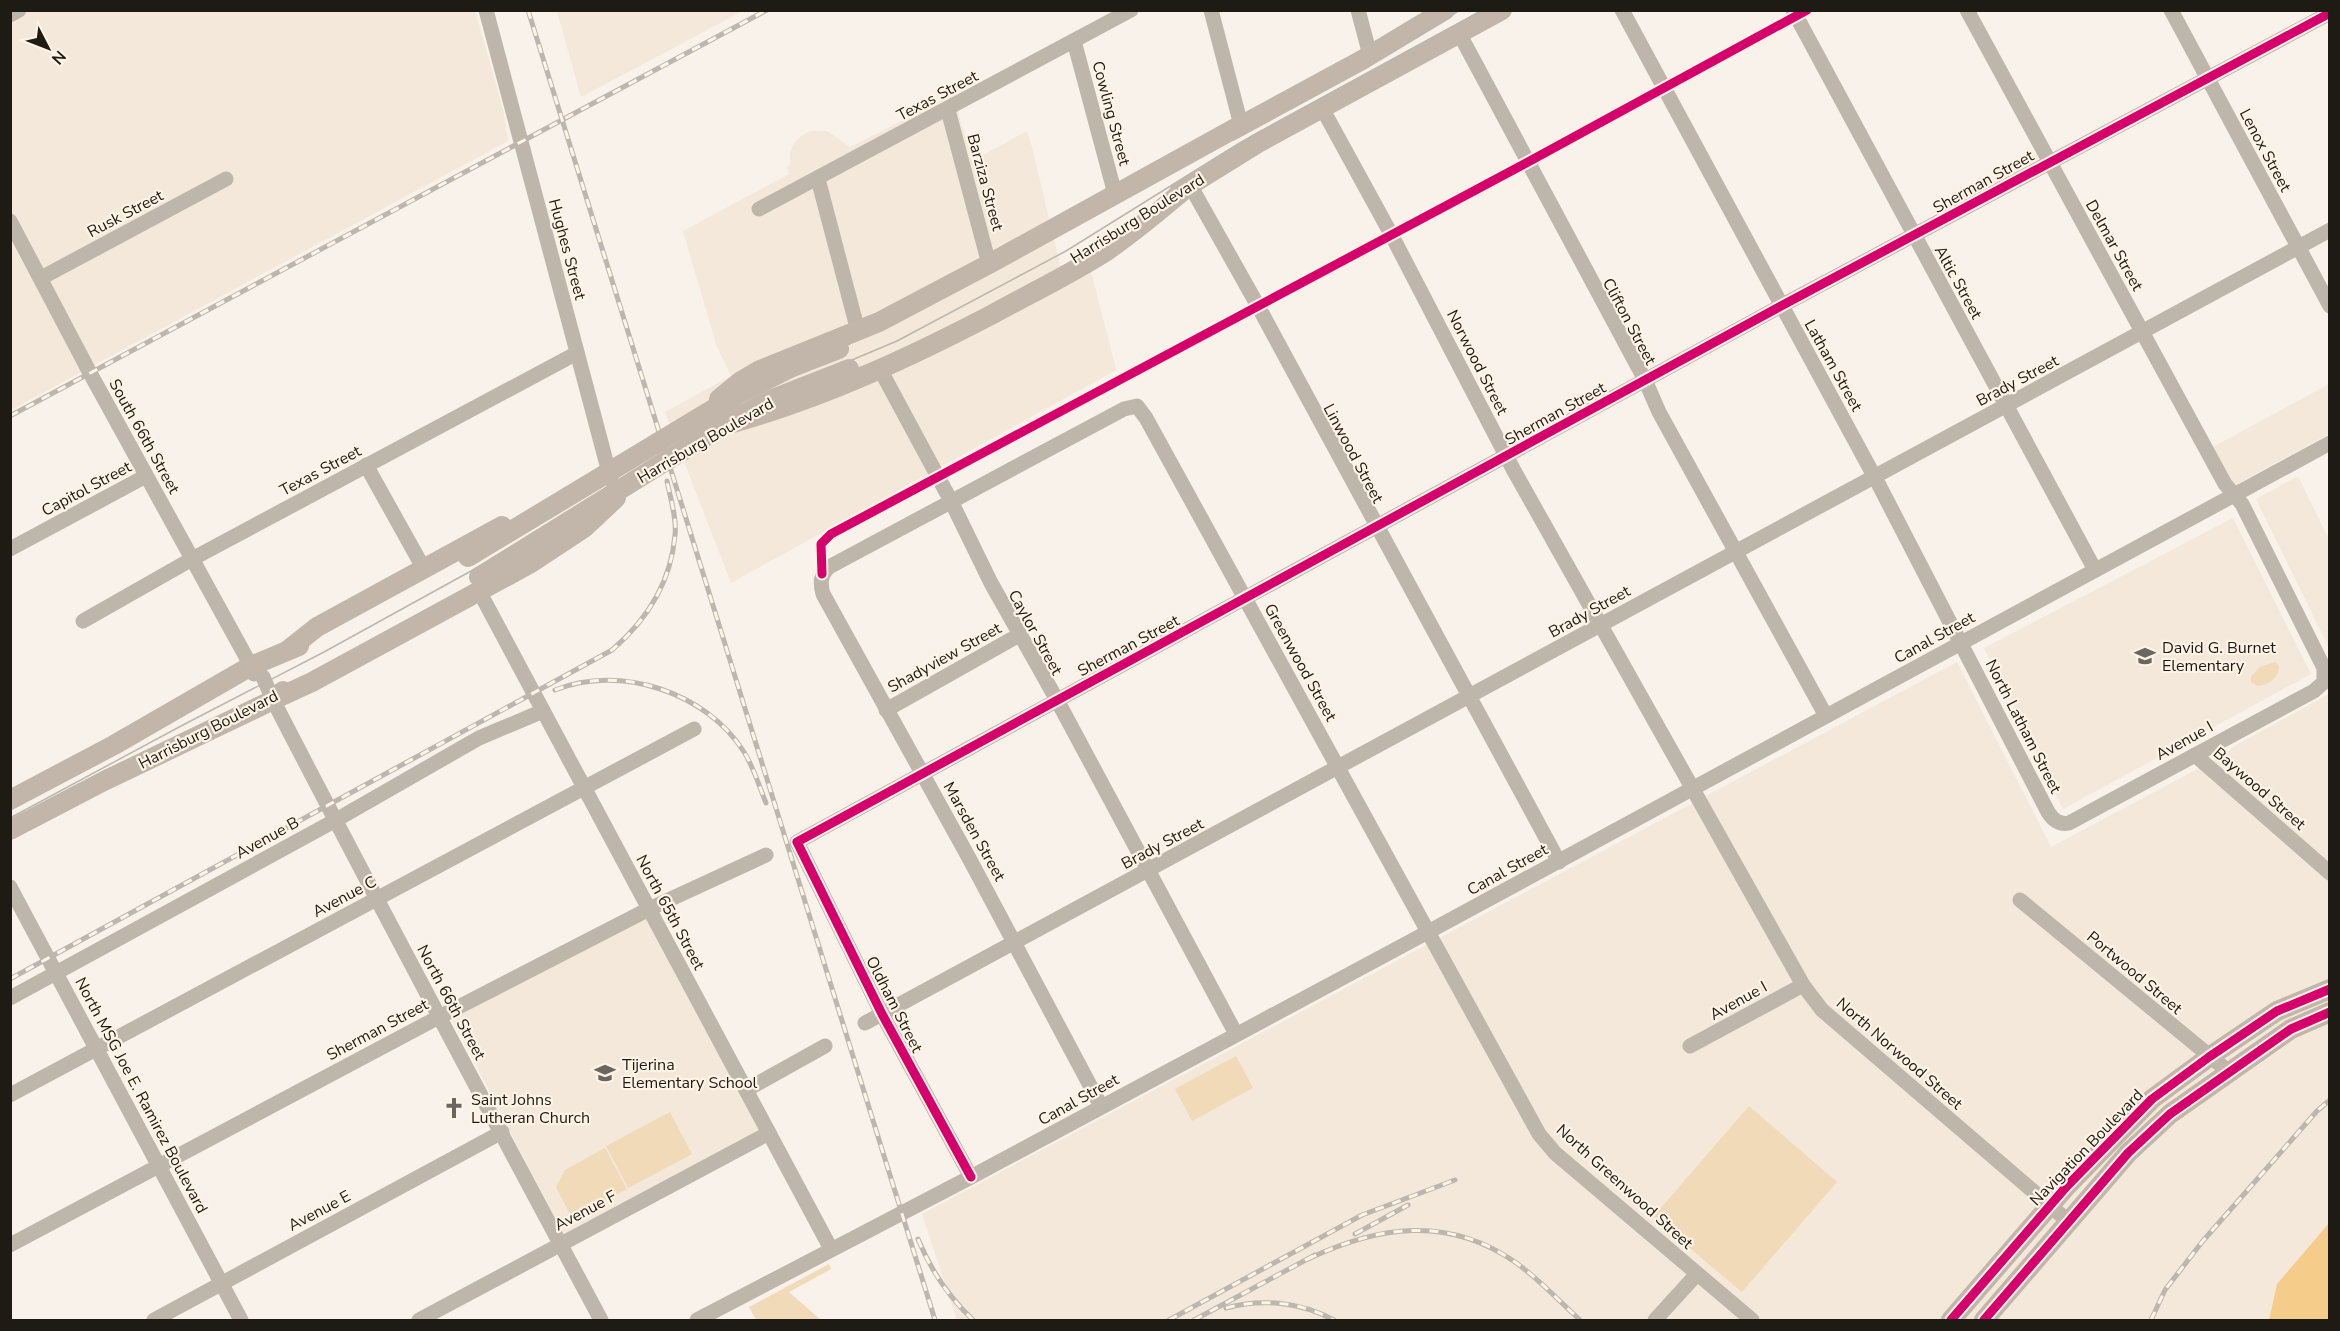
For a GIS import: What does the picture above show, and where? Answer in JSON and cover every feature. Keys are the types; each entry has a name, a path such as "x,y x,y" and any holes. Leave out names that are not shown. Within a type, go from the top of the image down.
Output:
{"main road":[{"name":"Harrisburg Boulevard","path":"10,800 114,745 251,666 314,642 468,557 747,388 891,327 1059,237 1241,125 1370,55 1445,10"},
{"name":"Harrisburg Boulevard","path":"10,830 104,781 273,700 321,663 479,584 732,420 770,400 906,346 1072,258 1105,240 1258,143 1502,10"},
{"path":"288,650 317,627 567,491 659,452 686,436 727,391 758,371 858,331 989,264 1241,125"},
{"path":"479,584 531,563 569,538 646,470 717,429 769,414 926,350 1083,265 1127,237 1190,185"},
{"path":"727,391 743,421"},
{"name":"Navigation Boulevard","path":"1951,1320 2050,1206 2113,1137 2152,1099 2277,1011 2330,989"},
{"path":"1984,1320 2128,1153 2170,1114 2228,1071 2291,1029 2330,1012"}],"street":[{"path":"10,15 19,10"},
{"name":"Hughes Street","path":"486,10 609,475 618,495"},
{"name":"Texas Street","path":"759,209 948,110 1131,10"},
{"path":"1211,10 1241,125"},
{"path":"1358,10 1370,55"},
{"name":"Latham Street","path":"1622,10 1961,643"},
{"name":"Altic Street","path":"1793,10 2095,570"},
{"name":"Delmar Street","path":"1967,10 2225,484 2242,504 2324,668 2324,682"},
{"name":"Lenox Street","path":"2171,10 2296,247 2330,306"},
{"name":"Sherman Street","path":"797,842 1781,306 2330,13"},
{"name":"Clifton Street","path":"1459,33 1645,380 1659,412 1826,717"},
{"name":"Cowling Street","path":"1074,41 1115,194"},
{"name":"Norwood Street","path":"1322,108 1507,457 1694,788"},
{"name":"Barziza Street","path":"948,110 989,264"},
{"name":"Rusk Street","path":"41,278 226,179"},
{"path":"818,179 858,331"},
{"name":"Linwood Street","path":"1190,185 1469,698 1544,831 1558,862"},
{"name":"South 66th Street","path":"10,221 146,476 251,666 263,677 273,700"},
{"name":"Brady Street","path":"866,1023 2330,230"},
{"name":"Texas Street","path":"83,621 192,559 577,353"},
{"name":"Caylor Street","path":"881,370 1019,635 1057,700 1236,1034"},
{"name":"Greenwood Street","path":"951,501 1124,409 1137,406 1146,418 1428,932"},
{"name":"Canal Street","path":"697,1320 971,1177 1428,932 2330,443"},
{"path":"366,465 424,569"},
{"name":"Capitol Street","path":"10,549 146,476"},
{"name":"Marsden Street","path":"951,501 829,567 822,574 820,583 823,594 1015,942 1101,1107"},
{"name":"North 65th Street","path":"479,584 583,787 831,1249"},
{"name":"Shadyview Street","path":"886,710 1019,635"},
{"name":"North Latham Street","path":"1961,643 2048,812 2059,823"},
{"name":"Avenue I","path":"2059,823 2069,823 2314,691 2324,682"},
{"name":"North 66th Street","path":"273,700 600,1320"},
{"name":"Avenue B","path":"10,998 336,820 479,738 543,711"},
{"name":"Avenue C","path":"10,1095 694,729"},
{"name":"Baywood Street","path":"2195,754 2330,873"},
{"name":"North Norwood Street","path":"1694,788 1803,985 1822,1010 2068,1221"},
{"name":"Oldham Street","path":"797,842 882,1014 971,1177"},
{"name":"Sherman Street","path":"10,1245 439,1017 649,909 766,855"},
{"name":"North MSG Joe E. Ramirez Boulevard","path":"10,887 241,1320"},
{"name":"Portwood Street","path":"2020,900 2228,1071"},
{"name":"North Greenwood Street","path":"1428,932 1539,1134 1556,1153 1752,1320"},
{"name":"Avenue I","path":"1690,1046 1803,985"},
{"path":"746,1090 825,1046"},
{"name":"Avenue E","path":"154,1320 502,1132"},
{"name":"Avenue F","path":"419,1320 769,1133"},
{"path":"1655,1320 1696,1274"}],"shaded area":[{"path":"557,10 743,11 581,97"},
{"path":"11,11 475,11 503,109 508,141 11,410"},
{"path":"953,95 972,161 1027,131 1065,286 1091,271 1116,370 731,583 665,412 731,376 717,347 683,231 789,174 787,167 790,165 790,153 794,143 810,131 827,131 850,147"},
{"path":"2329,384 2329,434 2231,487 2211,448"},
{"path":"2298,476 2329,540 2329,648 2256,499"},
{"name":"David G. Burnet Elementary","path":"2233,518 2311,674 2063,809 1984,648"},
{"path":"1957,662 2051,847 2218,758 2238,744 2329,694 2329,1223 2277,1284 2269,1320 957,1320 922,1214"},
{"path":"2275,662 2279,670 2273,680 2258,686 2251,682 2251,676 2260,667"},
{"name":"Tijerina Elementary School","path":"646,918 761,1129 564,1236 451,1017"},
{"path":"1236,1056 1253,1088 1192,1121 1175,1089"},
{"path":"1749,1106 1837,1182 1742,1292 1653,1217"},
{"path":"670,1112 692,1154 628,1188 606,1146"},
{"path":"605,1148 627,1189 572,1218 556,1187 565,1170"},
{"path":"2329,1223 2329,1320 2269,1320 2277,1284"},
{"path":"829,1264 831,1269 789,1292 821,1320 756,1320 749,1307"}],"tram line":[{"path":"1409,41 1460,10"},
{"path":"10,818 324,652 500,555 769,395 897,341 1066,251 1238,144 1483,10"}],"railway":[{"path":"528,10 935,1320"},
{"path":"10,416 767,10"},
{"path":"10,979 612,650 646,613 663,584 668,569 673,552 675,528 667,481"},
{"path":"555,690 580,683 607,680 633,682 685,699 708,713 728,731 748,758 766,803"},
{"path":"2151,1320 2165,1290 2202,1242 2317,1111 2330,1100"},
{"path":"1169,1320 1362,1215 1455,1180"},
{"path":"1355,1234 1408,1205"},
{"path":"1308,1259 1360,1239 1386,1233 1412,1230 1464,1237 1489,1247 1515,1262 1580,1320"},
{"path":"918,1239 941,1283 973,1320"},
{"path":"1194,1320 1315,1255"},
{"path":"1226,1308 1253,1303 1281,1304 1308,1309 1334,1320"}],"cycle path":[{"path":"822,574 821,544 831,534 1528,162 1807,10"},
{"path":"971,1177 882,1014 797,842 1781,306 2330,13"},
{"path":"1951,1320 2066,1187 2152,1099 2277,1011 2330,989"},
{"path":"1984,1320 2128,1153 2170,1114 2291,1029 2330,1012"}],"place":[{"name":"David G. Burnet Elementary","path":"2145,656"},
{"name":"Tijerina Elementary School","path":"605,1073"},
{"name":"Saint Johns Lutheran Church","path":"454,1108"}]}
